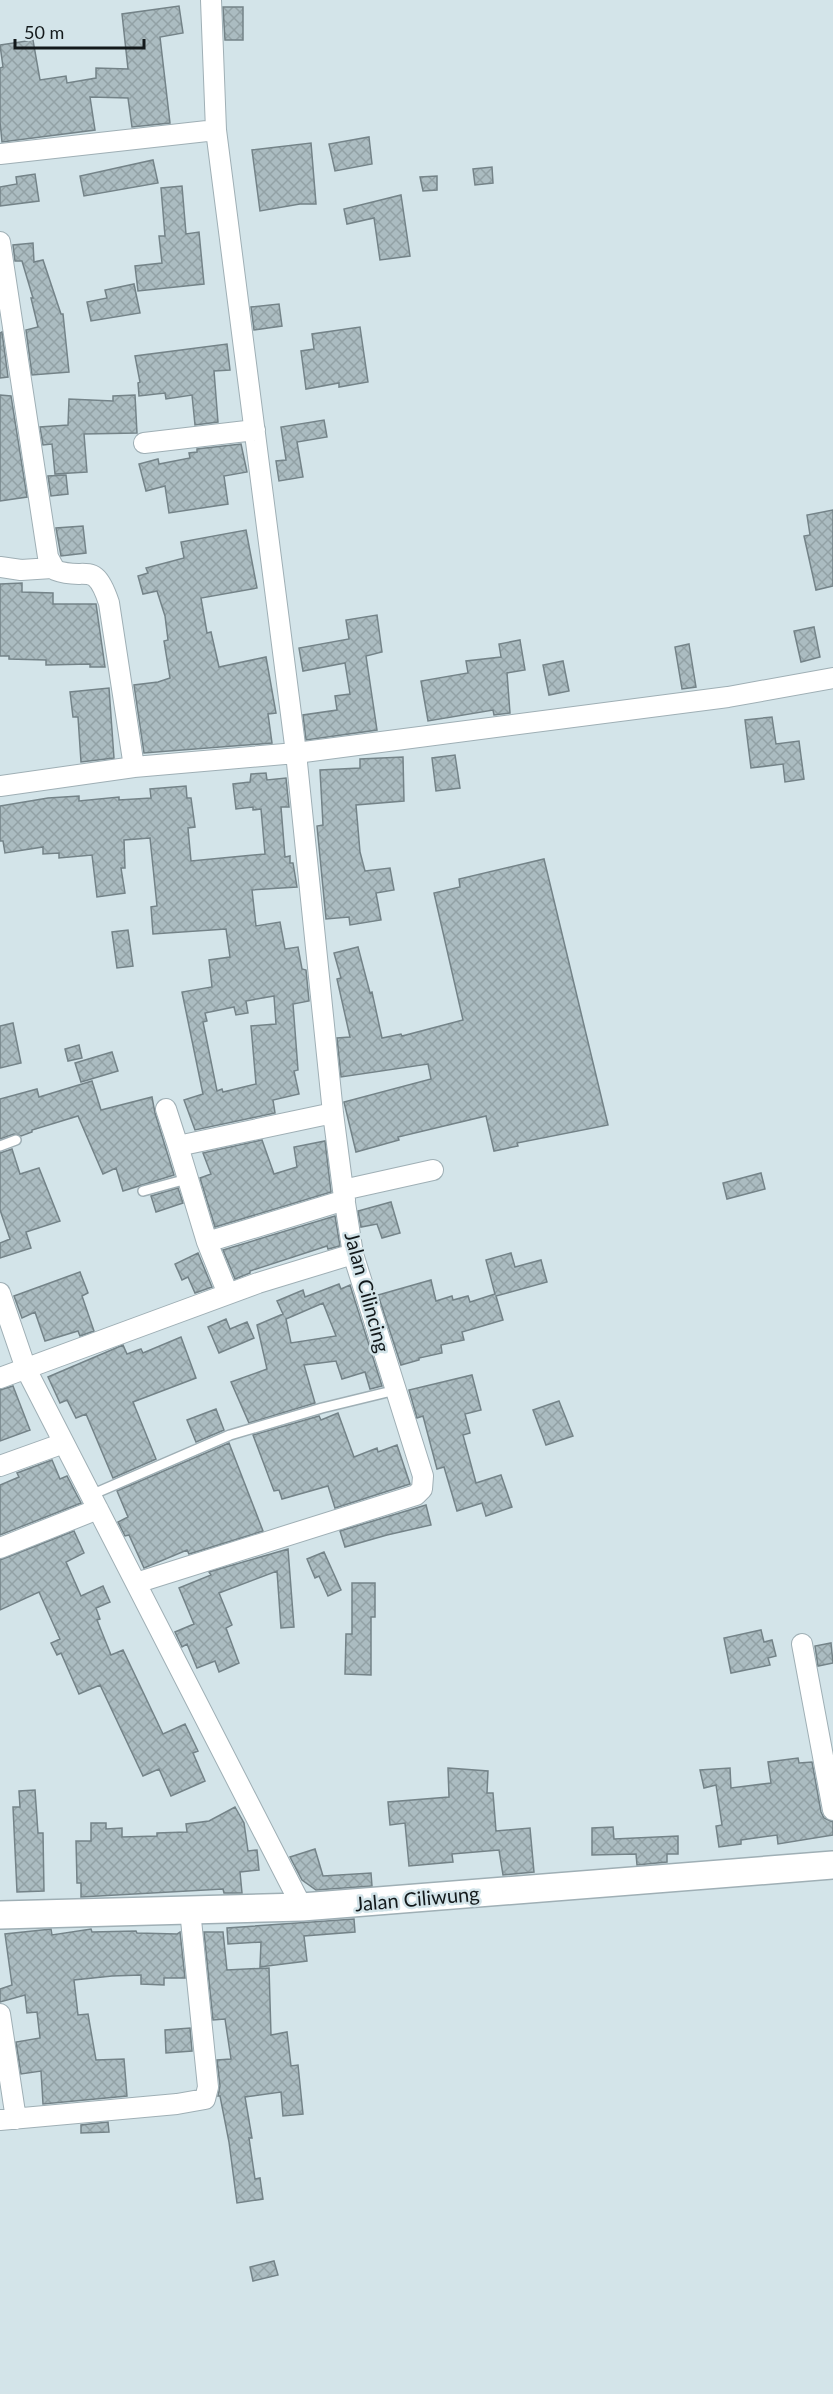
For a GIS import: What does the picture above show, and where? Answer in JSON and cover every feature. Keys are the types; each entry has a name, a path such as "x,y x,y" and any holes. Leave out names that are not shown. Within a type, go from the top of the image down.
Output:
{"main road":[{"name":"Jalan Ciliwung","path":"0,1916 302,1907 833,1864"}],"street":[{"name":"Jalan Cilincing","path":"136,1583 416,1496 422,1489 423,1476 353,1254 344,1195 333,1113 296,753 216,130 211,0"},
{"path":"0,154 216,130"},
{"path":"0,242 33,445 46,546 52,568"},
{"path":"144,443 255,430"},
{"path":"0,567 21,570 52,568 60,572 89,573 98,579 105,589 111,612 134,767"},
{"path":"0,786 134,767 296,753 728,697 833,678"},
{"path":"166,1108 207,1242 228,1294"},
{"path":"178,1146 333,1113"},
{"path":"207,1242 344,1195 433,1170"},
{"path":"0,1378 228,1294 353,1254"},
{"path":"0,1293 26,1369 302,1907"},
{"path":"0,1466 64,1443"},
{"path":"0,1548 94,1502"},
{"path":"802,1644 833,1810"},
{"path":"0,2014 8,2119 202,2100 209,2091 190,1910"}],"lane":[{"path":"0,1146 16,1140"},
{"path":"143,1191 187,1179"},
{"path":"94,1502 230,1435 322,1408 396,1390"}],"building":[{"path":"179,6 183,33 160,37 170,123 132,127 128,98 90,97 95,130 2,142 0,68 3,67 0,45 33,40 40,80 66,76 67,83 96,78 96,68 128,69 122,14"},
{"path":"223,7 243,7 243,40 225,40"},
{"path":"369,137 372,164 335,171 329,144"},
{"path":"311,143 316,204 300,204 260,211 252,150"},
{"path":"153,160 158,183 84,196 80,176"},
{"path":"492,167 493,183 475,185 473,169"},
{"path":"35,174 39,201 0,206 0,187 17,184 16,177"},
{"path":"437,176 437,190 423,191 420,177"},
{"path":"182,186 186,234 199,232 204,284 138,291 135,266 162,263 159,236 165,236 161,188"},
{"path":"401,195 410,256 380,260 374,218 347,224 344,209"},
{"path":"33,243 34,262 43,260 61,314 63,314 69,372 32,375 26,330 38,327 31,298 33,298 22,261 15,261 13,245"},
{"path":"134,284 140,313 91,321 87,302 107,298 105,290"},
{"path":"279,304 282,326 254,330 251,307"},
{"path":"360,327 368,382 339,387 339,383 306,389 301,351 314,349 312,334"},
{"path":"2,332 8,377 0,378 0,333"},
{"path":"227,344 230,370 214,371 218,422 195,425 192,395 166,399 165,393 139,396 138,383 140,382 135,356"},
{"path":"0,395 11,396 27,497 0,501"},
{"path":"135,395 137,433 84,434 87,472 55,474 52,444 43,445 40,427 68,425 69,399 113,401 113,396"},
{"path":"324,420 327,437 297,442 303,477 279,481 276,461 286,460 281,427"},
{"path":"241,444 247,472 224,476 228,504 169,513 165,486 146,491 139,464 158,459 159,464 190,458 189,453 197,452 197,449"},
{"path":"66,475 68,494 51,496 48,476"},
{"path":"833,510 833,586 816,590 804,536 810,535 807,515"},
{"path":"83,526 86,553 61,556 56,528"},
{"path":"246,530 257,588 201,598 207,633 211,632 219,667 266,657 276,713 268,714 272,743 144,753 134,685 170,678 164,641 168,640 165,616 157,591 143,594 138,576 148,573 146,568 184,558 181,542"},
{"path":"22,583 22,592 53,593 53,604 96,604 105,667 90,667 90,664 46,665 46,660 9,659 9,656 0,656 0,584"},
{"path":"377,615 382,652 366,656 377,730 306,740 303,715 337,710 335,696 350,694 345,663 303,671 299,648 349,639 346,620"},
{"path":"814,627 820,657 801,662 794,631"},
{"path":"520,640 525,670 507,673 510,713 494,715 493,710 428,721 421,681 468,673 466,661 501,657 499,644"},
{"path":"689,644 696,687 682,689 675,647"},
{"path":"563,661 569,691 549,695 543,665"},
{"path":"109,688 114,758 81,762 78,717 73,717 70,692"},
{"path":"772,717 776,744 799,741 804,779 785,782 783,764 751,768 745,720"},
{"path":"455,755 460,788 436,791 432,758"},
{"path":"403,757 404,801 356,805 360,852 365,871 390,868 394,890 376,893 381,920 350,925 349,917 326,919 317,826 323,825 320,770 360,768 360,759"},
{"path":"266,773 267,780 286,778 289,807 281,807 285,857 290,856 290,863 293,863 297,887 252,890 256,926 280,922 285,949 298,947 302,969 306,970 309,1001 293,1004 298,1070 294,1071 299,1094 273,1100 275,1113 195,1130 184,1100 203,1094 182,992 212,987 209,960 230,957 226,929 153,934 151,907 157,906 150,838 124,840 125,868 121,868 125,893 97,897 92,855 59,858 59,853 43,854 43,847 5,853 3,841 0,841 0,806 48,798 79,796 79,801 119,797 119,800 151,798 150,789 186,786 187,798 191,798 195,827 188,828 191,861 265,854 261,809 253,810 253,807 236,809 233,784 250,782 251,774","holes":["274,996 276,1024 251,1026 256,1084 223,1092 222,1089 217,1091 203,1022 207,1021 205,1013 234,1007 236,1015 248,1013 246,1001"]},
{"path":"544,859 608,1125 517,1143 518,1146 494,1151 486,1116 398,1137 399,1140 356,1152 344,1102 431,1079 428,1064 341,1077 337,1038 350,1037 337,979 341,978 334,953 358,947 370,993 372,992 382,1038 401,1034 402,1036 463,1020 434,893 460,887 459,879"},
{"path":"128,930 133,966 117,968 112,932"},
{"path":"13,1023 21,1063 0,1068 0,1026"},
{"path":"79,1045 82,1058 68,1061 65,1049"},
{"path":"112,1052 118,1071 81,1082 75,1063"},
{"path":"92,1081 101,1110 152,1097 174,1175 123,1191 116,1168 103,1174 78,1116 32,1130 21,1136 14,1134 0,1139 0,1099 37,1089 39,1097"},
{"path":"262,1140 274,1174 297,1167 294,1147 325,1141 331,1192 215,1227 200,1178 211,1174 203,1153"},
{"path":"12,1149 20,1174 39,1168 60,1221 26,1232 31,1248 0,1258 0,1243 10,1239 0,1210 0,1153"},
{"path":"761,1173 765,1189 727,1199 723,1183"},
{"path":"178,1188 183,1203 156,1212 151,1196"},
{"path":"391,1202 400,1233 382,1238 377,1224 361,1227 358,1211"},
{"path":"335,1216 340,1246 328,1249 327,1246 250,1271 235,1279 223,1250"},
{"path":"198,1253 212,1287 195,1293 188,1277 182,1280 175,1264"},
{"path":"511,1253 515,1267 541,1260 547,1282 496,1296 503,1320 462,1332 464,1340 441,1345 442,1353 401,1365 378,1295 431,1280 436,1301 452,1296 453,1300 468,1296 470,1302 495,1294 486,1260"},
{"path":"80,1272 88,1293 82,1296 94,1331 80,1336 78,1331 45,1341 35,1312 22,1318 14,1296"},
{"path":"339,1284 341,1289 350,1285 382,1386 370,1389 365,1372 342,1379 336,1361 304,1365 315,1403 249,1423 231,1382 267,1369 257,1325 283,1314 277,1301 303,1290 305,1297","holes":["323,1303 336,1336 291,1343 286,1319"]},
{"path":"226,1319 230,1329 247,1322 254,1338 219,1353 208,1327"},
{"path":"181,1337 196,1378 133,1402 156,1459 113,1478 86,1414 76,1418 67,1400 60,1403 48,1377 123,1345 127,1354 141,1349 143,1353"},
{"path":"472,1375 481,1410 465,1414 470,1433 463,1435 476,1483 501,1475 512,1507 486,1516 482,1503 457,1511 444,1467 437,1469 423,1416 417,1418 409,1390"},
{"path":"13,1386 30,1430 0,1441 0,1390"},
{"path":"559,1401 573,1436 546,1445 533,1410"},
{"path":"216,1409 224,1430 196,1442 187,1420"},
{"path":"338,1413 354,1457 377,1448 378,1452 397,1445 410,1484 335,1508 328,1486 282,1499 279,1490 274,1491 253,1435 319,1416 321,1420"},
{"path":"229,1443 263,1531 189,1554 187,1550 144,1568 129,1535 125,1536 118,1522 128,1517 117,1491"},
{"path":"52,1460 60,1479 67,1476 81,1503 0,1535 0,1485 19,1477 17,1473"},
{"path":"426,1505 431,1525 345,1547 340,1531"},
{"path":"74,1531 84,1553 66,1562 81,1596 103,1586 110,1602 96,1608 100,1619 97,1620 111,1655 123,1650 163,1734 185,1724 198,1751 193,1753 205,1781 171,1796 159,1769 143,1776 100,1685 79,1694 61,1653 57,1655 51,1643 60,1639 39,1592 0,1610 0,1560"},
{"path":"288,1549 294,1627 281,1628 277,1571 219,1593 232,1625 226,1628 239,1663 219,1672 215,1661 197,1668 187,1644 182,1647 175,1632 194,1624 179,1588 211,1575 209,1572"},
{"path":"324,1552 341,1590 328,1596 319,1576 315,1578 307,1559"},
{"path":"352,1583 375,1583 375,1617 371,1617 371,1675 345,1674 346,1634 352,1634"},
{"path":"761,1630 764,1642 772,1640 776,1656 768,1658 770,1665 731,1673 724,1638"},
{"path":"831,1643 833,1663 818,1666 815,1646"},
{"path":"798,1758 799,1763 812,1762 821,1812 824,1818 833,1822 833,1835 778,1844 777,1835 741,1840 741,1844 719,1847 716,1826 722,1825 716,1785 704,1788 700,1770 730,1768 731,1788 771,1783 768,1762"},
{"path":"448,1768 488,1771 487,1793 493,1793 496,1831 530,1828 534,1872 503,1875 499,1850 452,1854 453,1862 409,1866 405,1823 390,1825 388,1802 449,1797"},
{"path":"35,1790 38,1833 43,1833 44,1891 17,1892 13,1807 20,1807 19,1791"},
{"path":"235,1807 244,1823 248,1851 257,1850 259,1870 240,1872 242,1893 224,1893 223,1889 81,1897 81,1883 77,1883 76,1841 91,1841 91,1823 106,1823 106,1829 122,1828 122,1837 157,1836 157,1833 187,1832 186,1824 209,1821"},
{"path":"613,1827 614,1839 678,1836 678,1854 667,1854 667,1862 637,1865 636,1854 592,1855 592,1828"},
{"path":"315,1849 323,1876 371,1873 372,1886 316,1890 302,1880 290,1857"},
{"path":"354,1919 355,1932 304,1936 307,1961 260,1967 261,1942 228,1944 227,1928"},
{"path":"51,1929 52,1935 91,1929 92,1932 136,1931 137,1933 177,1934 180,1932 185,1978 164,1978 164,1985 141,1984 141,1975 74,1980 78,2015 88,2014 96,2060 124,2059 127,2096 43,2104 41,2071 21,2074 16,2042 40,2038 37,2012 27,2013 25,1995 0,2002 0,1989 12,1985 5,1934"},
{"path":"204,1932 223,1932 227,1970 269,1968 271,2035 287,2032 291,2066 298,2065 303,2114 283,2116 281,2092 245,2097 252,2138 249,2138 255,2179 260,2178 263,2199 237,2203 229,2142 220,2096 218,2096 220,2086 217,2060 231,2059 225,2019 213,2020"},
{"path":"190,2028 192,2051 166,2053 165,2030"},
{"path":"108,2122 109,2132 81,2133 81,2125"},
{"path":"274,2261 278,2275 253,2281 250,2267"}]}
